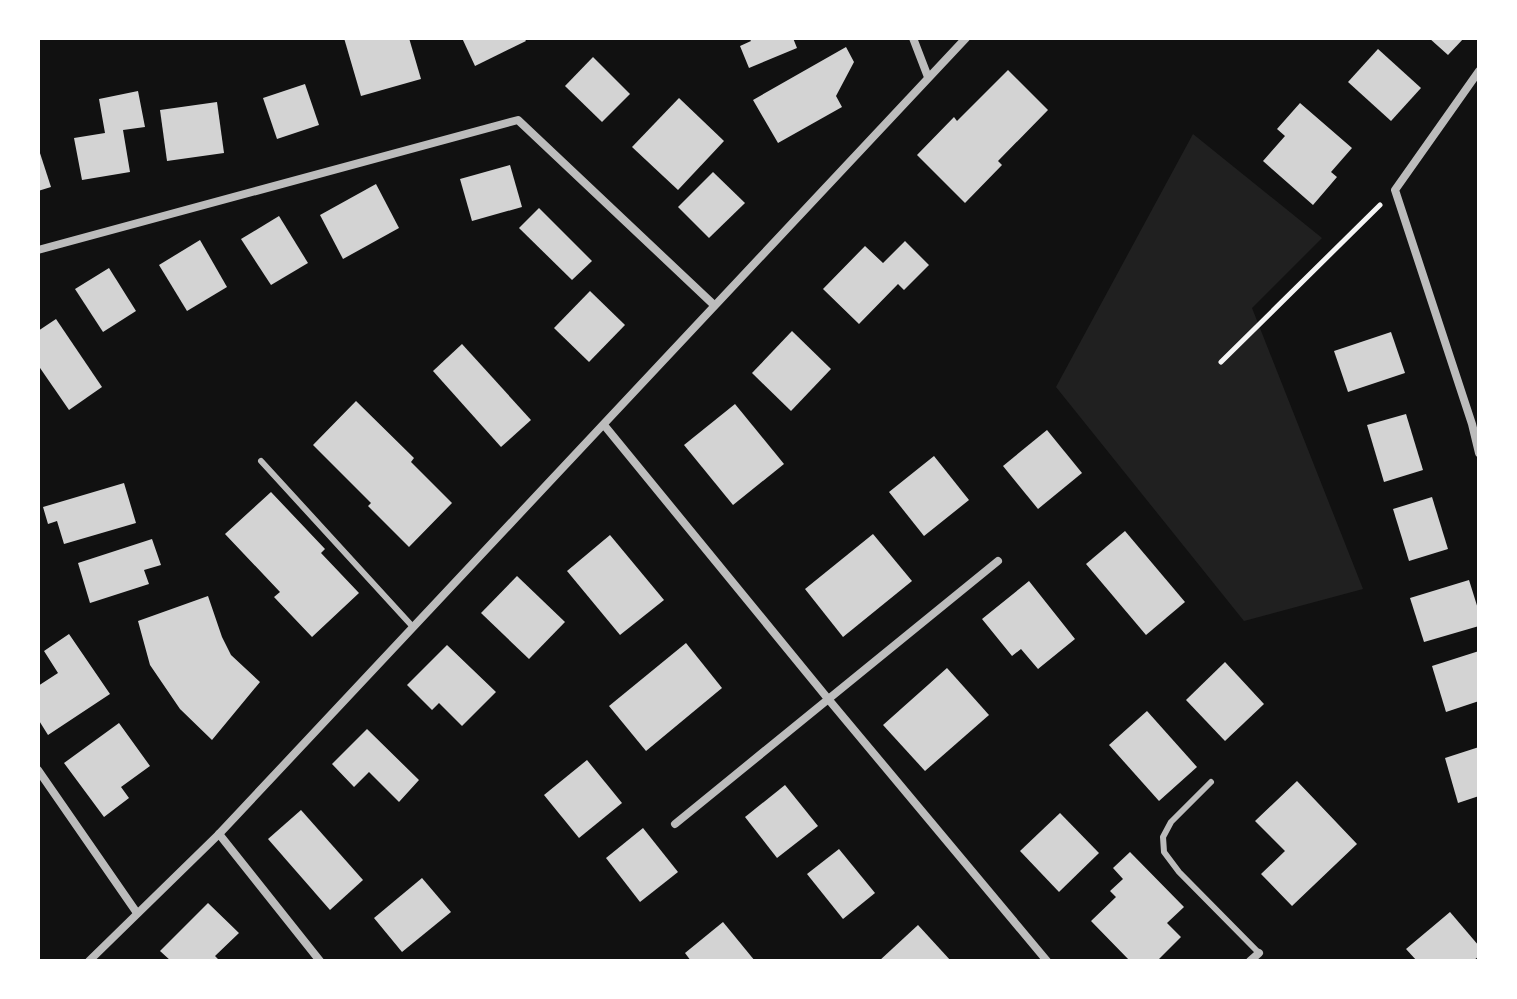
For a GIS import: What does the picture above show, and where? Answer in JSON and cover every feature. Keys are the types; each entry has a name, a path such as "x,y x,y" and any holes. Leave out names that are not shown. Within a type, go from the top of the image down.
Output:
{"street":[{"path":"913,38 928,77"},
{"path":"89,961 219,834 966,38"},
{"path":"1479,71 1395,190 1479,453"},
{"path":"38,250 518,120 714,305"},
{"path":"604,425 1047,961"},
{"path":"675,824 998,561"},
{"path":"38,770 137,913"},
{"path":"219,834 320,961"},
{"path":"1250,961 1259,953"}],"lane":[{"path":"261,461 413,627"},
{"path":"1211,782 1171,822 1163,837 1164,852 1179,872 1259,953"}],"path":[{"path":"1221,362 1395,190"}],"shaded area":[{"path":"1193,134 1322,238 1252,308 1363,589 1244,621 1056,387"}],"building":[{"path":"344,38 409,38 421,79 361,96"},
{"path":"462,38 524,38 526,41 475,66"},
{"path":"749,38 793,38 797,48 749,68 740,46 751,41"},
{"path":"1429,38 1464,38 1448,55"},
{"path":"846,47 854,62 836,96 842,107 778,143 753,100"},
{"path":"1378,49 1421,88 1391,121 1348,82"},
{"path":"593,57 630,94 602,122 565,86"},
{"path":"1008,70 1048,110 998,161 1002,165 965,203 917,155 954,117 957,121"},
{"path":"305,84 319,125 277,139 263,98"},
{"path":"138,91 145,127 123,130 130,172 82,180 74,138 105,133 99,99"},
{"path":"679,98 724,141 678,190 632,147"},
{"path":"217,102 224,153 167,161 160,110"},
{"path":"1300,103 1352,148 1331,172 1337,177 1313,205 1263,161 1285,136 1277,129"},
{"path":"38,147 51,187 38,191"},
{"path":"510,165 522,207 472,221 460,179"},
{"path":"713,172 745,203 709,238 678,207"},
{"path":"376,184 399,228 343,259 320,215"},
{"path":"539,208 592,261 572,280 519,228"},
{"path":"279,216 308,263 271,285 241,239"},
{"path":"200,240 227,287 187,311 159,265"},
{"path":"905,241 929,265 904,290 898,284 859,324 823,289 865,246 883,263"},
{"path":"109,268 136,311 103,332 75,289"},
{"path":"590,291 625,325 589,362 554,328"},
{"path":"56,319 102,387 69,410 38,365 38,331"},
{"path":"792,331 831,369 791,411 752,373"},
{"path":"1391,332 1405,373 1348,392 1334,351"},
{"path":"462,344 531,420 501,447 433,371"},
{"path":"356,401 414,458 411,462 452,503 409,547 368,506 371,503 313,445"},
{"path":"735,404 784,464 733,505 684,445"},
{"path":"1406,414 1423,470 1384,482 1367,425"},
{"path":"1047,430 1082,473 1038,509 1003,466"},
{"path":"934,456 969,500 924,536 889,492"},
{"path":"124,483 136,523 64,544 57,521 48,524 43,507"},
{"path":"271,492 325,549 321,553 359,593 312,637 274,597 280,592 225,534"},
{"path":"1432,497 1448,549 1409,561 1393,509"},
{"path":"1125,531 1185,602 1146,635 1086,564"},
{"path":"873,534 912,581 843,637 805,589"},
{"path":"610,535 664,600 620,635 567,571"},
{"path":"152,539 161,565 144,570 149,584 90,603 78,563"},
{"path":"517,576 565,622 529,659 481,613"},
{"path":"1469,580 1479,612 1479,626 1424,642 1410,598"},
{"path":"1029,581 1075,639 1038,669 1021,649 1012,656 982,619"},
{"path":"208,596 231,655 260,682 212,740 180,709 150,665 138,621"},
{"path":"69,634 110,694 48,735 38,719 38,686 58,673 44,651"},
{"path":"686,643 722,688 646,751 609,706"},
{"path":"447,645 496,692 462,726 439,703 432,710 407,685"},
{"path":"1479,651 1479,701 1446,712 1432,666"},
{"path":"1225,662 1264,704 1225,741 1186,700"},
{"path":"947,668 989,715 925,771 883,725"},
{"path":"1147,711 1197,767 1159,801 1109,745"},
{"path":"119,723 150,766 121,787 129,798 104,817 64,763"},
{"path":"367,729 419,780 399,802 369,772 354,787 332,764"},
{"path":"1479,747 1479,796 1458,803 1445,758"},
{"path":"587,760 622,803 579,838 544,795"},
{"path":"1297,781 1357,844 1292,906 1261,874 1285,851 1255,821"},
{"path":"785,785 818,826 777,858 745,817"},
{"path":"301,810 363,880 330,910 268,839"},
{"path":"1060,813 1099,853 1059,892 1020,851"},
{"path":"643,828 678,872 640,902 606,858"},
{"path":"839,849 875,893 843,919 807,874"},
{"path":"1130,852 1184,907 1167,923 1181,937 1157,961 1130,961 1091,921 1116,897 1110,891 1123,879 1113,868"},
{"path":"422,878 451,912 402,952 374,918"},
{"path":"208,903 239,933 215,956 220,961 171,961 160,951"},
{"path":"1450,912 1479,946 1479,956 1473,961 1417,961 1406,949"},
{"path":"723,922 755,961 691,961 685,953"},
{"path":"918,925 951,961 879,961"}]}
